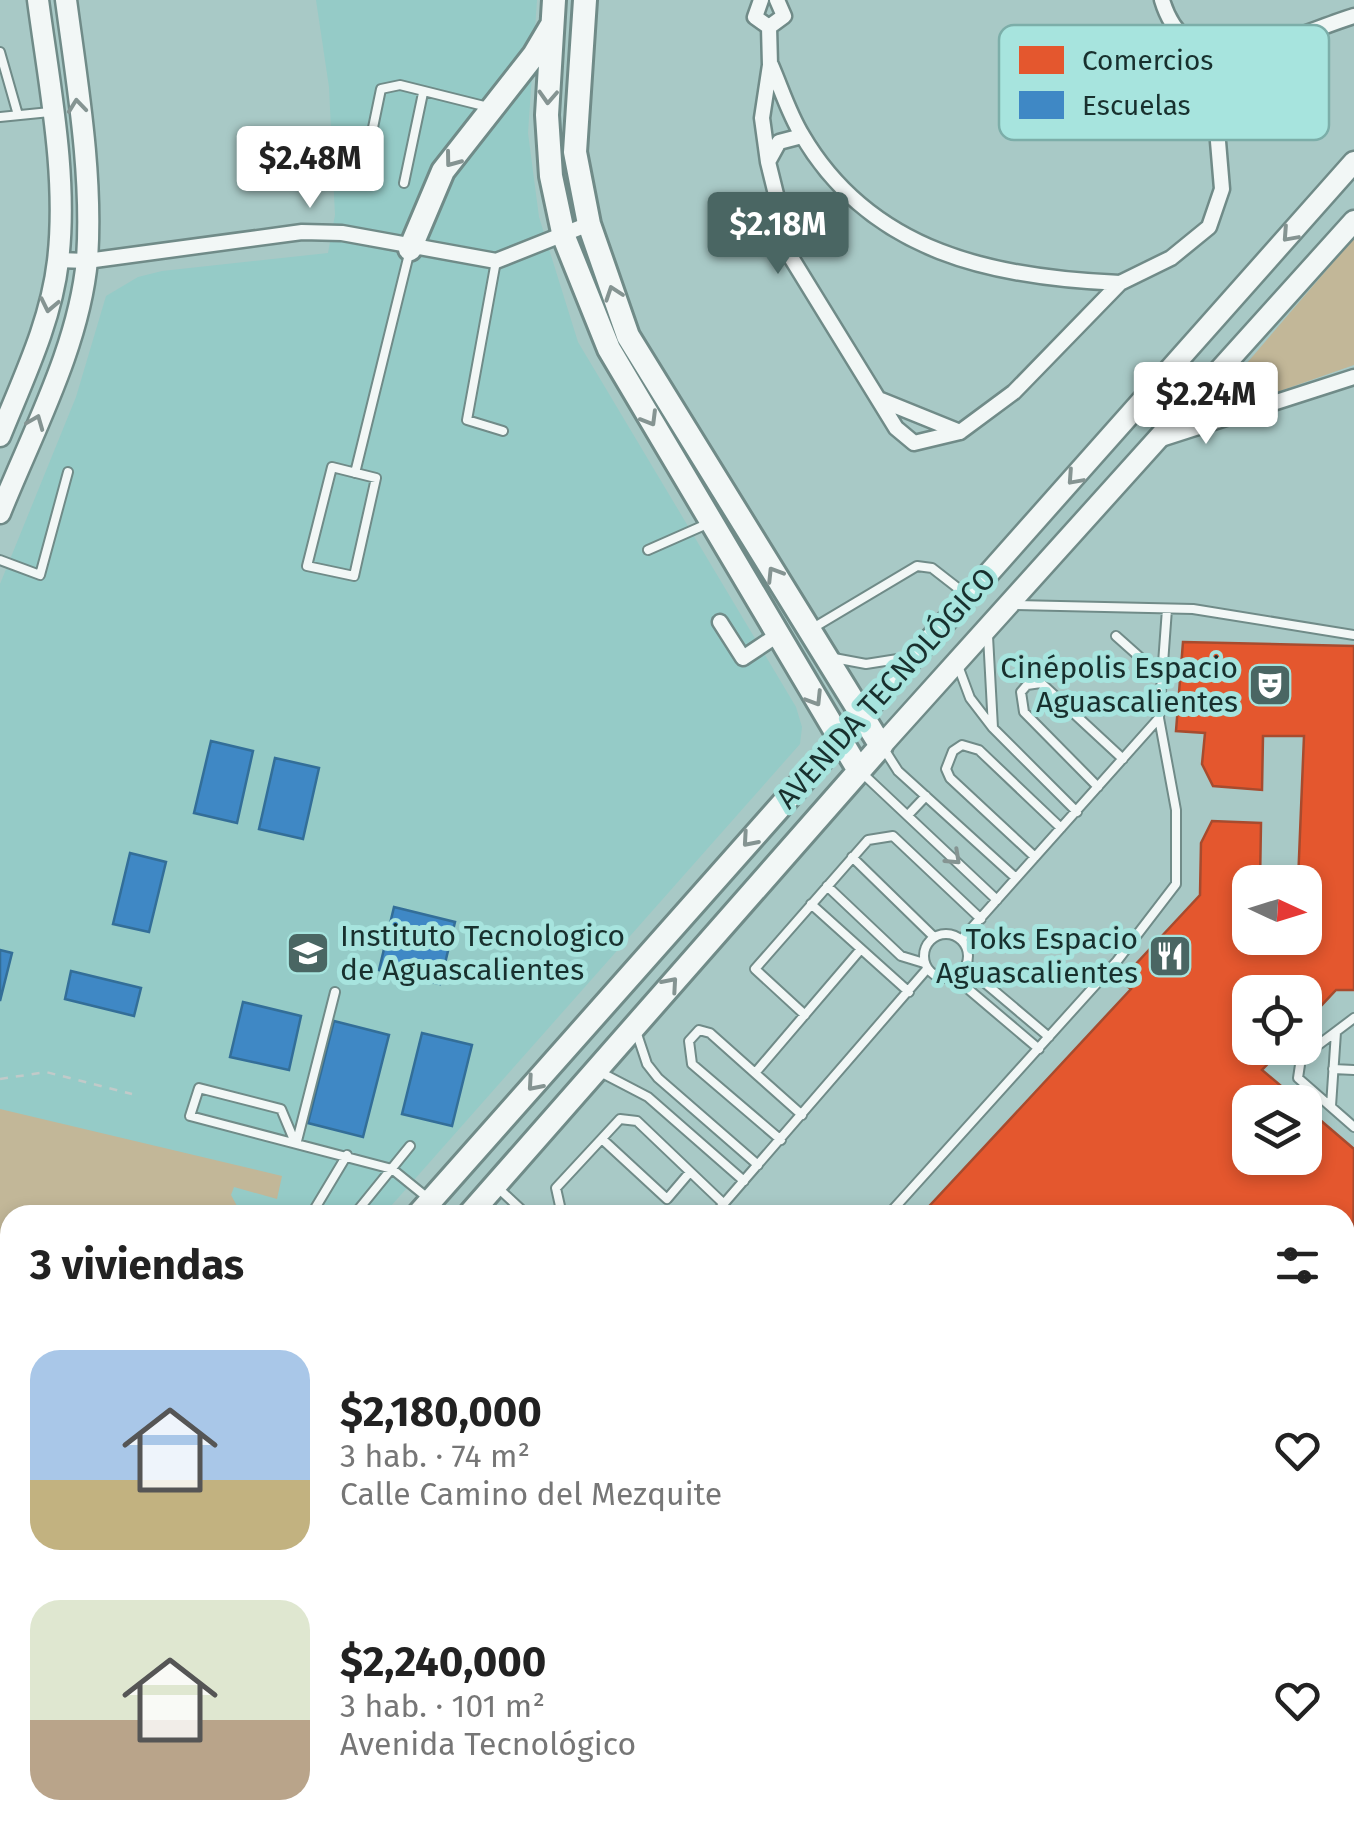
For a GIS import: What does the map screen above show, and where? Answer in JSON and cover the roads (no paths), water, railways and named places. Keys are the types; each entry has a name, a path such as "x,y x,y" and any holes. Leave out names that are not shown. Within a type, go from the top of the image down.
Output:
{"main road":[{"path":"0,436 46,321 58,260 52,112 38,0"},
{"path":"0,513 73,330 86,261 87,197 66,0"},
{"path":"554,0 548,130 551,176 564,237 609,349 858,769"},
{"path":"584,0 575,152 588,224 628,336 881,746"},
{"path":"410,249 444,171 551,25"},
{"name":"AVENIDA TECNOLÓGICO","path":"426,1205 1354,162"},
{"name":"AVENIDA TECNOLÓGICO","path":"478,1205 858,769 1161,439 1354,220"}],"street":[{"path":"762,0 755,16 769,28 770,65 762,118 768,162 792,259 896,428 914,443 960,432 1014,392 1120,283 1172,258 1209,227 1222,189 1218,140"},
{"path":"769,28 784,16 777,0"},
{"path":"1162,0 1173,25"},
{"path":"1325,25 1354,16"},
{"path":"770,65 802,136 835,178 908,238 1004,274 1120,283"},
{"path":"768,162 779,142 802,136"},
{"path":"58,260 86,261 302,232 342,233 410,249 496,260 564,237 588,224"},
{"name":"AVENIDA TECNOLÓGICO","path":"1161,439 1354,376"},
{"path":"1210,382 1218,407 1238,414"},
{"path":"881,400 960,432"},
{"path":"720,622 743,658 776,636"}],"lane":[{"path":"0,52 18,114"},
{"path":"364,172 381,89 400,86 492,108"},
{"path":"404,183 423,93"},
{"path":"0,117 52,112"},
{"path":"355,472 410,249"},
{"path":"496,260 467,420 503,431"},
{"path":"332,467 355,472 376,478 354,576 307,566 332,467"},
{"path":"0,560 40,575 68,472"},
{"path":"648,550 711,522"},
{"path":"809,631 917,566 932,568 968,596"},
{"path":"1010,604 1193,609 1354,635"},
{"path":"897,1205 1049,1037 1176,884 1176,810 1159,718 1167,609"},
{"path":"987,630 992,728"},
{"path":"1116,636 1162,677"},
{"path":"825,656 866,664 918,654"},
{"path":"957,663 970,698 992,728 1077,812"},
{"path":"1098,788 1024,712 1021,692 1028,685 1041,683 1123,759"},
{"path":"962,940 1159,718"},
{"path":"881,746 898,771 1016,878"},
{"path":"1036,856 950,778 946,769 952,751 962,746 979,750 1061,828"},
{"path":"858,769 997,900"},
{"path":"908,816 926,796"},
{"path":"805,1015 755,969 868,840 880,835 893,836 980,918"},
{"path":"852,857 934,937"},
{"path":"560,1205 556,1188 620,1120 636,1120 724,1204 909,992 926,966 925,948 934,937 948,934 962,940 968,952 966,968 954,977 940,978 926,966 900,956 827,886"},
{"path":"811,904 909,992"},
{"path":"755,1073 862,950"},
{"path":"966,968 1049,1037"},
{"path":"954,977 1038,1049"},
{"path":"296,1141 335,992"},
{"path":"1354,1018 1301,1058 1298,1078 1354,1126"},
{"path":"635,1026 647,1064 658,1078 758,1165"},
{"path":"781,1140 692,1064 688,1041 699,1030 710,1032 802,1115"},
{"path":"1331,1106 1336,1032"},
{"path":"1333,1069 1354,1070"},
{"path":"596,1070 648,1097 744,1181"},
{"path":"296,1141 281,1108 198,1088 190,1116 347,1154 392,1169 422,1205"},
{"path":"602,1139 667,1200 690,1172"},
{"path":"362,1205 410,1146"},
{"path":"317,1205 347,1154"},
{"path":"495,1185 516,1205"}],"place":[{"name":"Cinépolis Espacio Aguascalientes","path":"1270,685"},
{"name":"Instituto Tecnologico de Aguascalientes","path":"308,953"},
{"name":"Toks Espacio Aguascalientes","path":"1170,956"}]}
